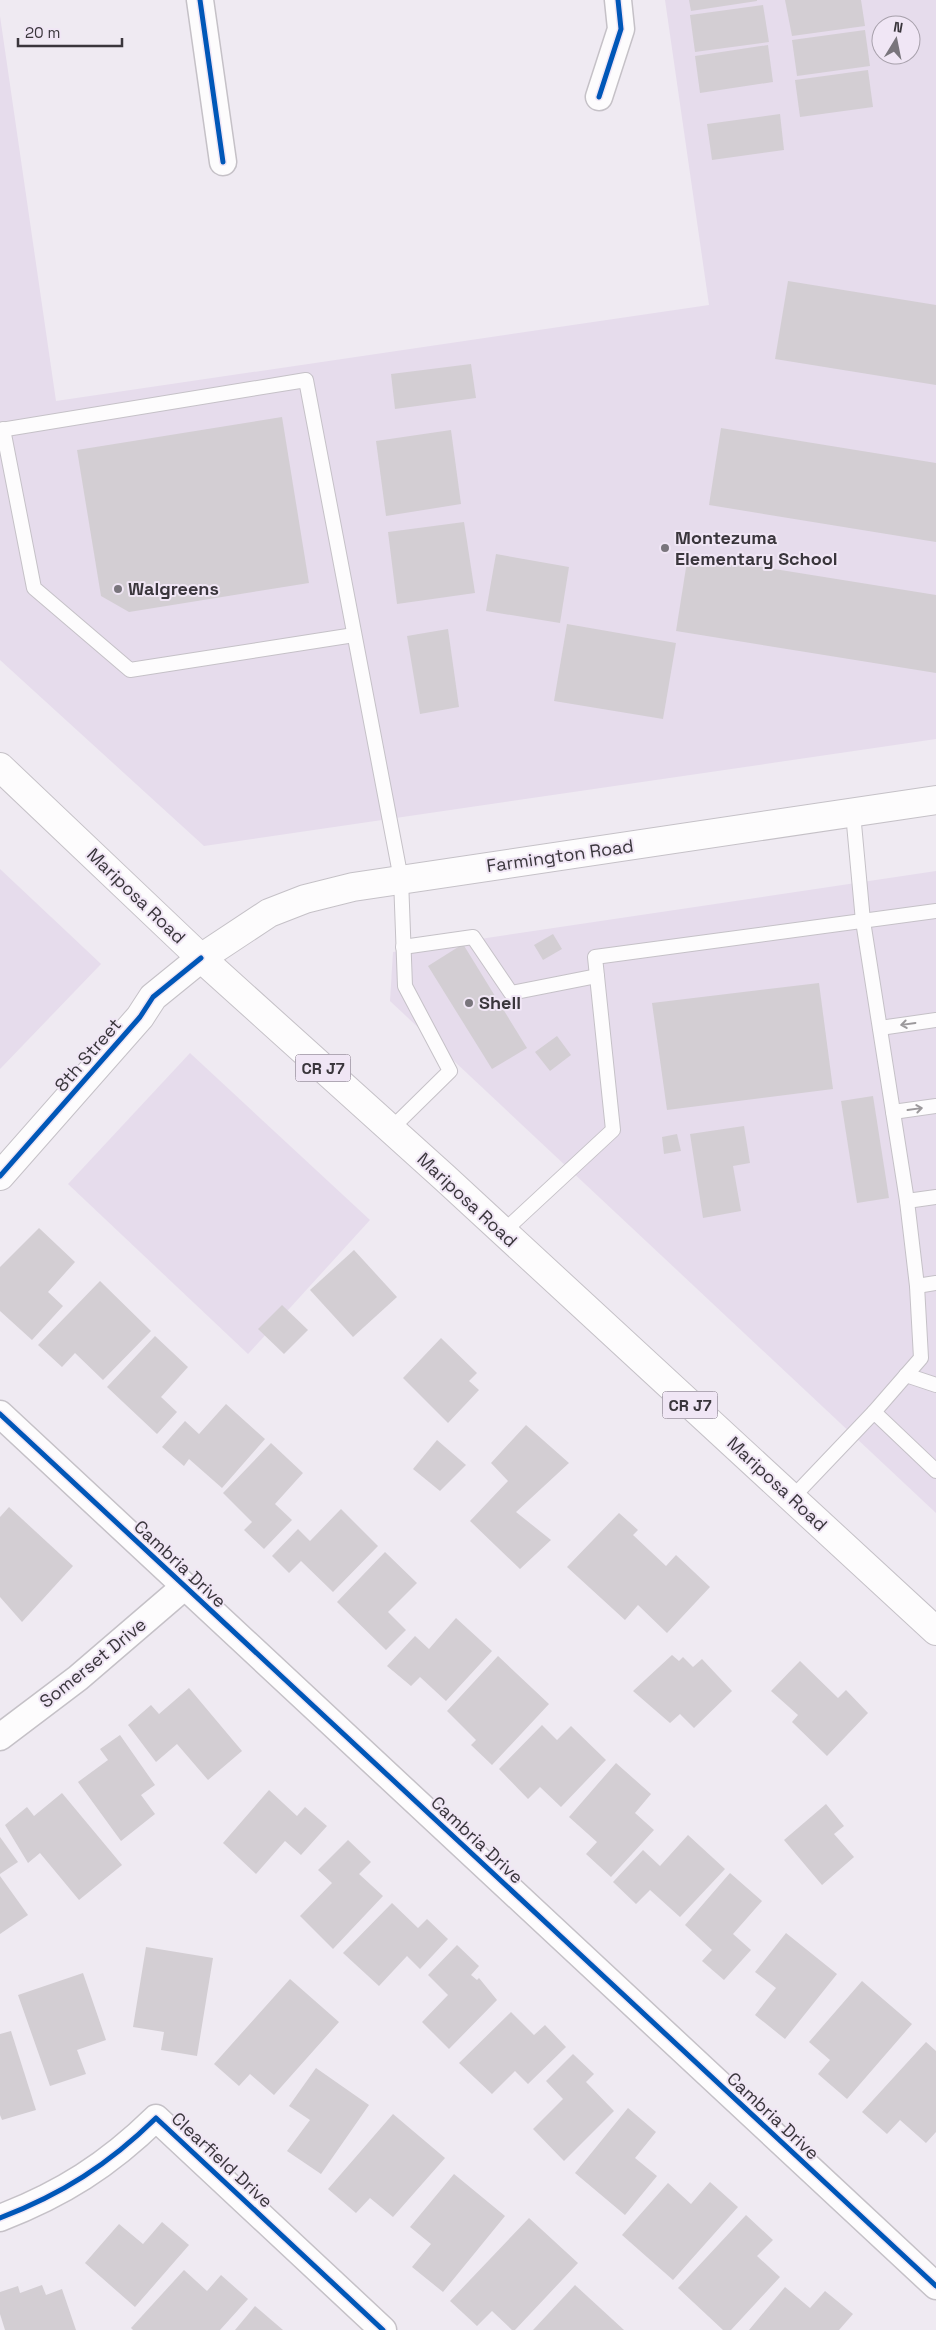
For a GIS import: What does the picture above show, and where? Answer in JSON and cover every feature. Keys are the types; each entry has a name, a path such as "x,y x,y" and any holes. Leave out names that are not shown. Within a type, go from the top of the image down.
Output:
{"main road":[{"name":"Mariposa Road","path":"0,767 201,958 391,1129 936,1631"},
{"name":"Farmington Road","path":"201,958 269,913 305,898 352,887 936,800"},
{"name":"8th Street","path":"0,1176 140,1017 154,997 201,958"}],"street":[{"path":"200,0 223,162"},
{"path":"600,97 621,29 618,0"},
{"name":"Cambria Drive","path":"0,1414 936,2286"},
{"name":"Somerset Drive","path":"0,1737 78,1678 184,1587"},
{"name":"Clearfield Drive","path":"0,2218 38,2203 90,2174 136,2138 156,2118 384,2330"}],"lane":[{"path":"354,635 130,670 34,588 1,429 306,380 401,879 405,986 450,1071 391,1129"},
{"path":"792,1498 874,1412 921,1358 917,1286 908,1201 863,921 853,813"},
{"path":"503,1232 613,1130 595,957 936,911"},
{"path":"403,947 473,938 511,993 597,976"},
{"path":"880,1028 936,1020"},
{"path":"893,1112 936,1106"},
{"path":"908,1201 936,1197"},
{"path":"917,1286 936,1283"},
{"path":"906,1375 936,1385"},
{"path":"874,1412 936,1472"}],"shaded area":[{"name":"Montezuma Elementary School","path":"665,0 936,0 936,739 204,846 0,660 0,16 56,401 709,305"},
{"path":"0,869 101,964 0,1069"},
{"path":"936,871 936,1513 390,1001 393,952"},
{"path":"190,1053 370,1220 248,1354 68,1184"}],"building":[{"path":"689,0 757,0 757,1 691,11"},
{"path":"785,0 861,0 865,26 792,36"},
{"path":"763,5 769,42 695,52 690,15"},
{"path":"865,30 870,66 797,76 792,40"},
{"path":"768,45 773,82 700,93 695,56"},
{"path":"868,70 873,107 800,117 795,80"},
{"path":"780,114 784,150 712,160 707,124"},
{"path":"788,281 936,305 936,385 775,359"},
{"path":"471,364 476,398 395,409 391,374"},
{"path":"282,417 309,583 129,612 101,596 77,450"},
{"path":"721,428 936,463 936,542 709,505"},
{"path":"451,430 461,504 386,516 376,441"},
{"path":"464,522 475,593 397,604 388,532"},
{"path":"496,554 569,567 560,623 486,611"},
{"path":"688,555 936,595 936,673 676,631"},
{"path":"567,624 676,643 663,719 554,701"},
{"path":"448,629 459,707 420,714 407,636"},
{"path":"553,934 562,949 543,960 534,945"},
{"path":"463,944 527,1048 492,1069 428,966"},
{"path":"819,983 833,1089 667,1110 652,1003"},
{"path":"557,1036 571,1055 550,1071 535,1052"},
{"path":"873,1096 889,1198 857,1203 841,1101"},
{"path":"744,1126 750,1163 733,1166 741,1211 703,1218 690,1134"},
{"path":"677,1134 681,1151 664,1154 662,1137"},
{"path":"39,1228 75,1262 48,1292 63,1306 32,1340 0,1311 0,1267"},
{"path":"354,1250 397,1297 353,1337 310,1290"},
{"path":"100,1281 151,1331 103,1380 75,1353 62,1367 38,1345"},
{"path":"282,1305 308,1330 284,1354 258,1329"},
{"path":"155,1336 188,1367 161,1397 177,1412 157,1434 107,1387"},
{"path":"441,1338 477,1373 469,1381 479,1390 448,1423 403,1378"},
{"path":"226,1404 265,1439 222,1488 189,1459 184,1466 162,1447 185,1421 199,1434"},
{"path":"526,1425 569,1463 516,1512 551,1540 520,1569 470,1521 508,1481 491,1463"},
{"path":"437,1440 466,1465 440,1491 413,1469"},
{"path":"271,1443 303,1473 275,1504 292,1520 264,1549 244,1530 252,1522 223,1493"},
{"path":"9,1507 73,1566 22,1622 0,1597 0,1517"},
{"path":"341,1509 378,1546 333,1592 301,1561 289,1573 272,1556 298,1529 310,1541"},
{"path":"619,1513 638,1530 633,1535 666,1566 676,1555 710,1587 667,1633 638,1605 625,1620 567,1567"},
{"path":"385,1552 417,1583 388,1612 406,1630 386,1650 337,1602"},
{"path":"456,1618 492,1651 446,1701 420,1677 411,1686 387,1666 415,1636 429,1649"},
{"path":"672,1655 679,1661 683,1657 693,1667 702,1659 732,1691 694,1728 680,1714 670,1723 633,1691"},
{"path":"498,1656 549,1704 492,1765 471,1745 476,1740 447,1711"},
{"path":"800,1661 838,1698 846,1690 868,1713 827,1756 792,1722 798,1715 771,1691"},
{"path":"189,1688 242,1751 208,1780 177,1744 156,1762 128,1725 151,1705 159,1714"},
{"path":"542,1725 557,1740 571,1726 606,1760 561,1807 540,1787 528,1799 499,1769"},
{"path":"120,1735 155,1785 141,1795 155,1814 121,1841 78,1782 108,1760 100,1749"},
{"path":"616,1763 651,1794 635,1813 654,1830 611,1877 586,1854 597,1842 569,1817"},
{"path":"269,1790 297,1816 305,1807 327,1826 301,1855 285,1841 256,1874 223,1843"},
{"path":"62,1793 122,1865 79,1900 40,1853 28,1863 5,1825 27,1807 34,1816"},
{"path":"826,1804 844,1826 834,1834 854,1857 822,1885 784,1840"},
{"path":"688,1835 725,1869 680,1917 650,1890 636,1904 613,1882 643,1850 660,1866"},
{"path":"0,1837 18,1862 0,1874"},
{"path":"348,1840 371,1862 359,1874 383,1896 333,1949 300,1916 332,1883 318,1870"},
{"path":"730,1873 762,1901 733,1934 751,1950 724,1980 702,1961 712,1950 685,1925"},
{"path":"0,1876 28,1915 0,1934"},
{"path":"392,1903 418,1928 427,1919 448,1939 420,1969 407,1956 379,1986 343,1953"},
{"path":"786,1933 837,1974 785,2039 755,2015 776,1988 755,1972"},
{"path":"457,1945 479,1966 471,1975 477,1980 479,1978 497,2000 449,2049 422,2022 448,1995 428,1975"},
{"path":"146,1947 213,1958 197,2056 161,2050 164,2032 133,2027"},
{"path":"83,1973 106,2040 77,2050 86,2074 50,2086 18,1995"},
{"path":"290,1979 339,2022 274,2095 250,2074 239,2086 214,2064"},
{"path":"862,1981 912,2024 847,2099 818,2074 830,2060 809,2042"},
{"path":"511,2012 534,2035 545,2025 566,2047 528,2084 515,2071 492,2094 459,2063"},
{"path":"11,2031 36,2110 2,2120 0,2115 0,2034"},
{"path":"926,2042 936,2051 936,2132 926,2143 900,2120 887,2134 862,2112"},
{"path":"573,2054 594,2074 586,2082 614,2111 564,2161 533,2129 563,2099 546,2081"},
{"path":"316,2068 369,2105 321,2174 287,2151 310,2120 289,2106"},
{"path":"628,2108 656,2132 635,2158 657,2176 625,2215 575,2173"},
{"path":"393,2114 445,2158 393,2217 370,2198 356,2213 328,2189"},
{"path":"454,2174 505,2216 443,2292 412,2267 431,2244 410,2227"},
{"path":"710,2182 738,2207 673,2280 622,2235 668,2183 691,2204"},
{"path":"746,2215 773,2240 757,2256 780,2277 731,2330 723,2330 678,2288"},
{"path":"529,2218 578,2263 515,2330 512,2330 492,2311 477,2326 450,2301"},
{"path":"162,2222 189,2245 135,2307 85,2263 119,2224 143,2244"},
{"path":"184,2270 207,2291 221,2275 248,2299 220,2330 133,2330 131,2328"},
{"path":"42,2285 46,2295 62,2289 76,2330 5,2330 0,2314 0,2292 18,2286 20,2293"},
{"path":"575,2285 624,2330 533,2330"},
{"path":"785,2287 810,2308 825,2291 853,2314 839,2330 749,2330"},
{"path":"255,2306 283,2330 235,2330"}],"cycle path":[{"path":"200,0 223,162"},
{"path":"599,97 621,29 618,0"},
{"path":"0,1176 140,1017 153,997 201,958"},
{"path":"0,1414 936,2286"},
{"path":"0,2218 44,2199 83,2177 120,2150 156,2118 383,2330"}],"place":[{"name":"Montezuma Elementary School","path":"665,548"},
{"name":"Walgreens","path":"118,589"},
{"name":"Shell","path":"469,1003"}]}
